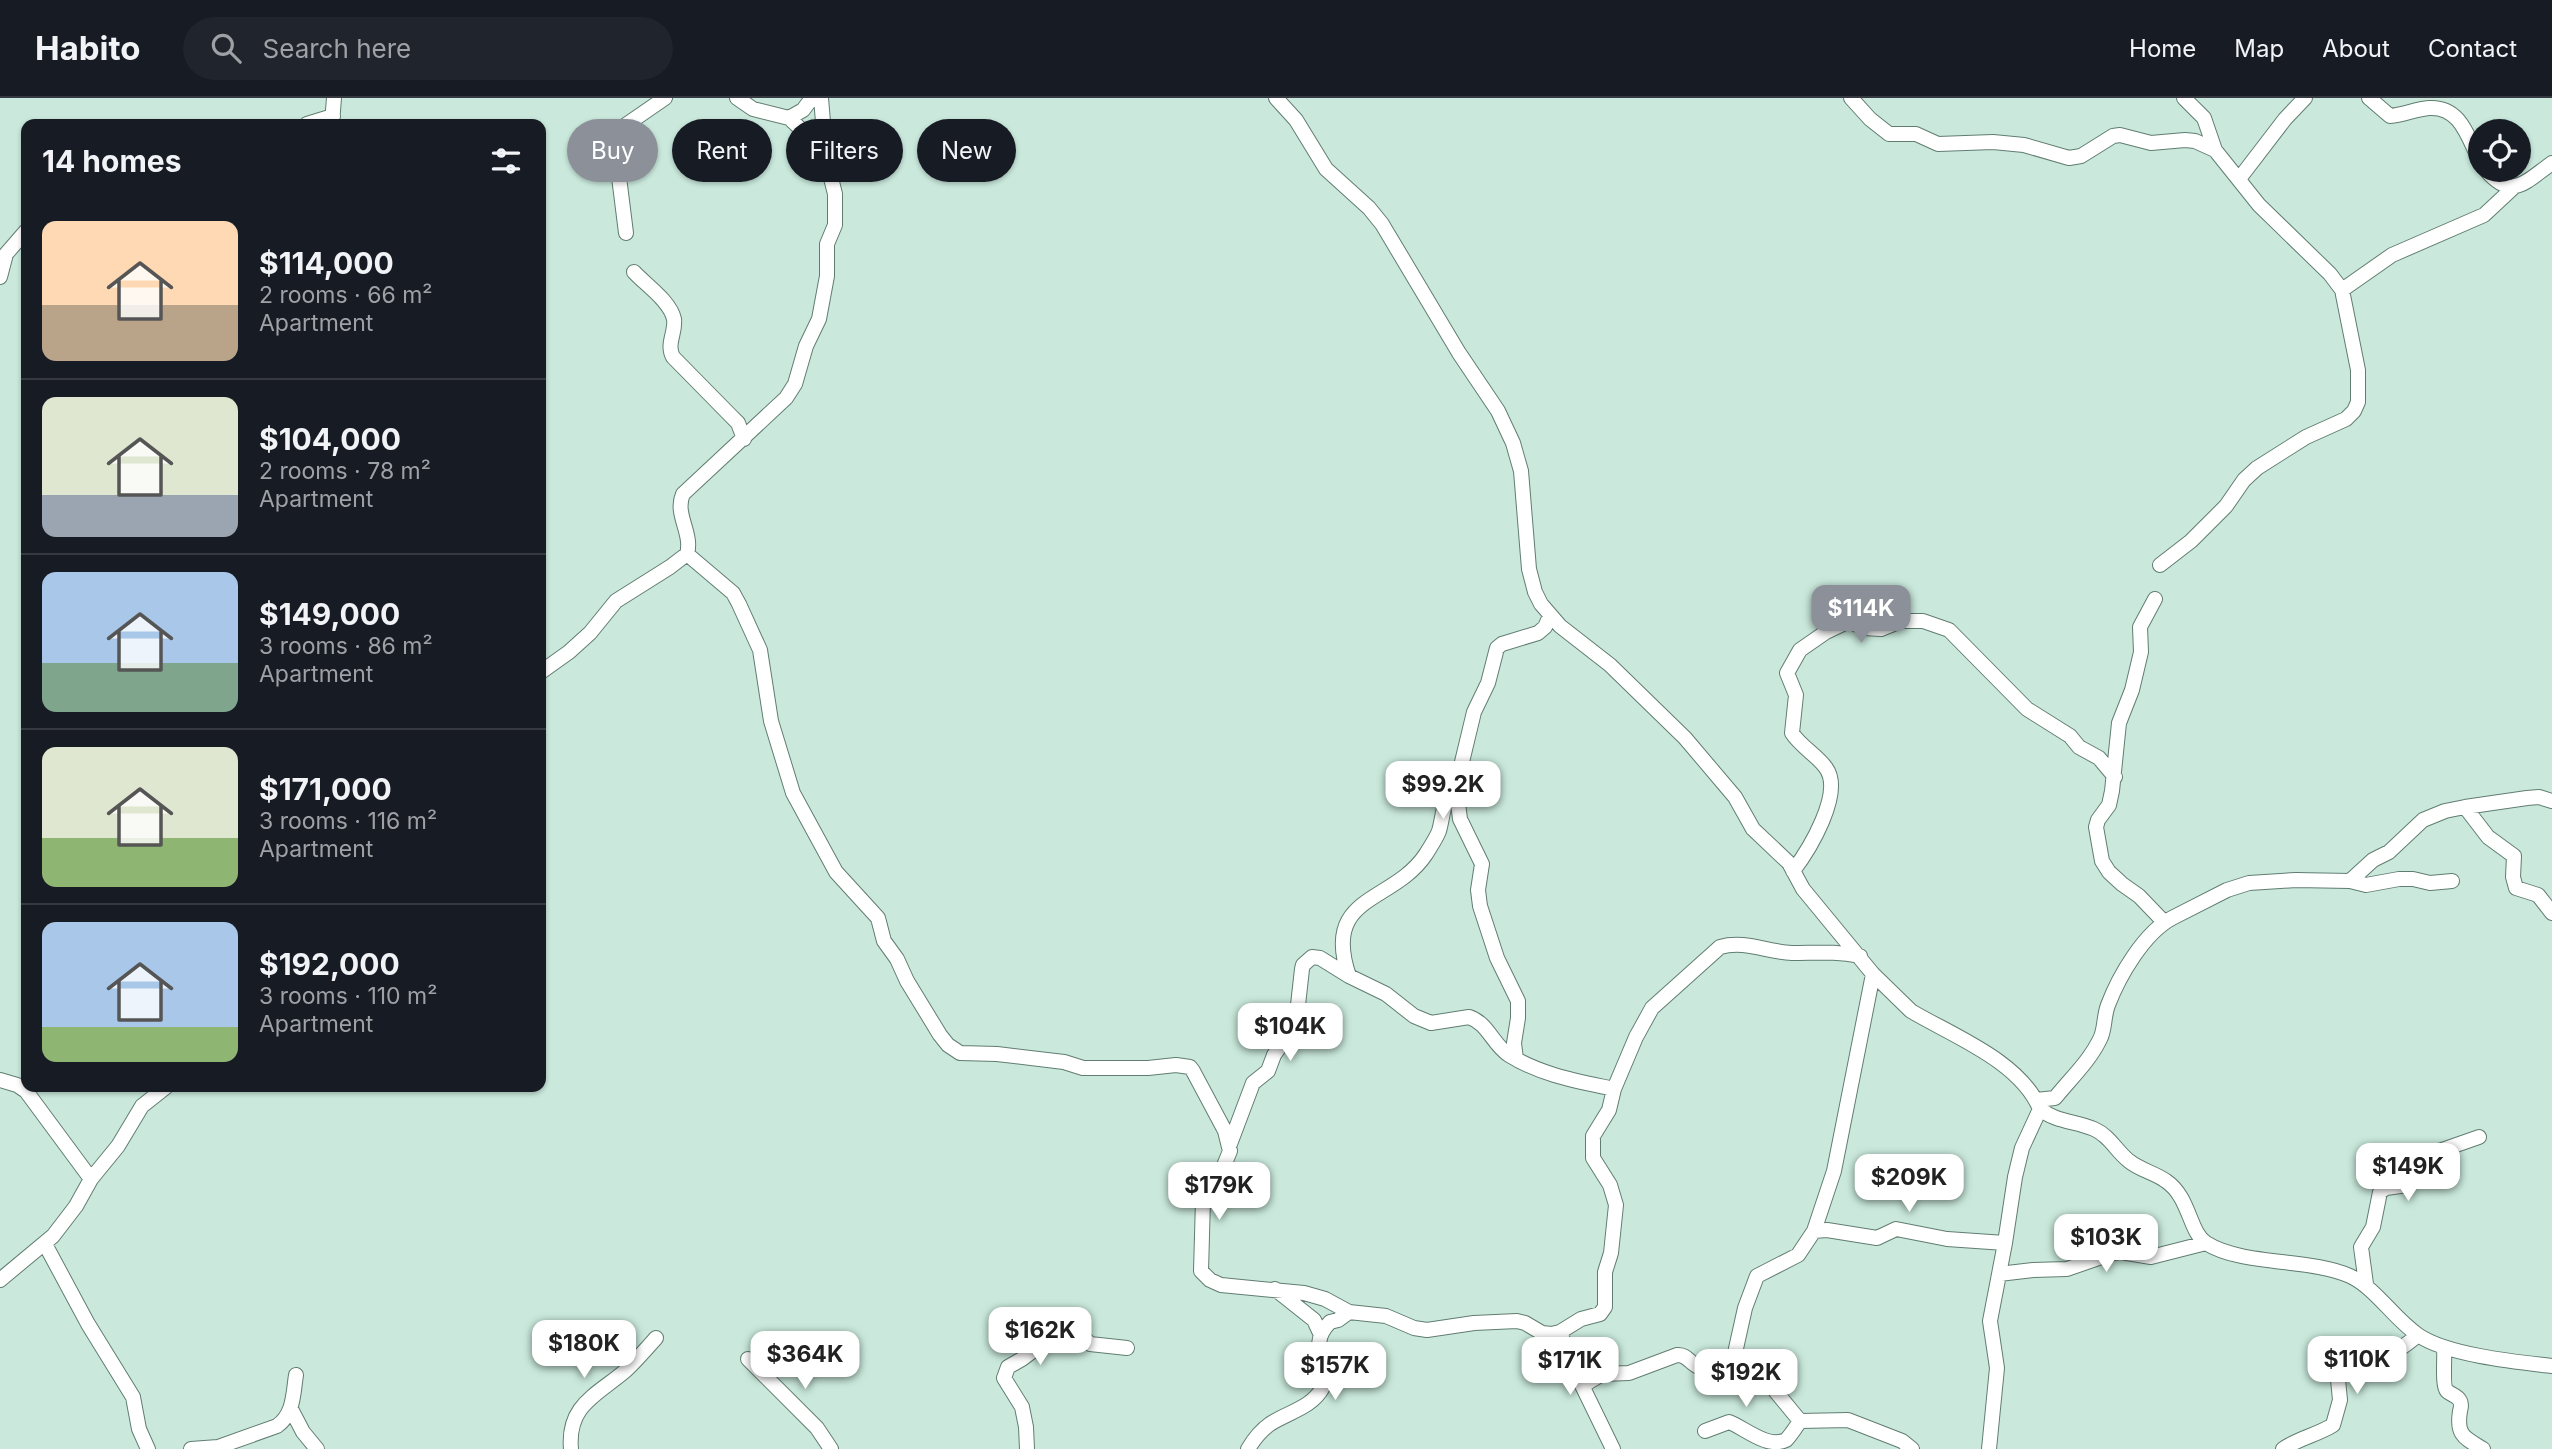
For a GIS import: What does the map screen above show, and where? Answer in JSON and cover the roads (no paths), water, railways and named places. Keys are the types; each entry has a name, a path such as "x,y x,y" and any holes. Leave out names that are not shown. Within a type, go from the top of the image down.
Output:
{"street":[{"path":"333,119 334,98"},
{"path":"625,233 615,145 620,129 664,98"},
{"path":"737,98 760,111 789,118 803,110 812,98"},
{"path":"821,98 823,119"},
{"path":"1276,98 1296,120 1326,169 1369,208 1382,224 1459,353 1498,411 1513,443 1521,471 1532,581 1541,604 1550,616 1610,665 1685,738 1735,797 1753,829 1783,857 1803,889 1873,974 1912,1011 2008,1068 2049,1116 2095,1129 2106,1136 2131,1163 2166,1181 2181,1196 2199,1236 2206,1243 2232,1252 2346,1274 2366,1284 2385,1307 2418,1335 2444,1348 2552,1366"},
{"path":"1851,98 1889,134 1916,134 1938,144 1993,142 2024,145 2069,158 2090,152 2113,136 2120,135 2151,143 2195,141 2215,150"},
{"path":"2160,565 2191,541 2257,468 2306,438 2346,419 2358,402 2358,370 2342,290 2330,274 2259,205 2215,150 2204,118 2184,98"},
{"path":"2239,179 2305,98"},
{"path":"2369,98 2390,116 2442,108 2454,113 2468,139"},
{"path":"2342,290 2392,255 2484,215 2512,188 2552,163"},
{"path":"546,668 590,633 616,601 687,554 688,540 680,507 683,494 786,398 795,384 819,319 827,276 825,253 835,225 837,206 831,182"},
{"path":"2498,182 2512,188"},
{"path":"0,277 3,258 21,237"},
{"path":"634,272 672,312 674,321 670,351 673,357 738,423 744,439"},
{"path":"687,554 733,593 739,604 760,650 771,721 793,793 836,872 878,918 884,941 948,1045 960,1053 997,1054 1064,1062 1083,1068 1189,1066 1230,1144"},
{"path":"2155,599 2140,626 2141,652 2132,690 2119,723 2115,777 2109,805 2096,827 2102,861 2115,878 2139,896 2164,922"},
{"path":"1516,1059 1514,1043 1518,1001 1497,958 1480,906 1478,890 1482,864 1460,819 1456,787 1474,712 1488,683 1497,648 1538,633 1545,627 1550,616"},
{"path":"1793,871 1808,851 1829,803 1832,777 1825,766 1792,733 1796,695 1787,673 1800,650 1845,623 1881,629 1910,620 1923,621 1949,630 2027,709 2070,736 2079,747 2099,758 2115,777"},
{"path":"1349,976 1341,948 1342,931 1369,899 1416,868 1439,831 1442,806 1456,787"},
{"path":"2350,881 2373,860 2389,852 2423,820 2445,811 2539,797 2552,801"},
{"path":"2465,807 2488,837 2514,856 2513,877 2516,888 2538,894 2552,913"},
{"path":"1989,1449 1997,1368 1990,1321 2022,1148 2038,1105 2055,1098 2090,1057 2102,1034 2106,1008 2131,961 2164,922 2227,890 2249,883 2296,880 2350,881 2365,885 2399,879 2430,883 2452,881"},
{"path":"1614,1089 1541,1072 1506,1053 1474,1018 1431,1023 1414,1016 1386,994 1317,957 1312,957 1303,965 1293,1031 1273,1055 1268,1071 1253,1083 1230,1144 1228,1159 1203,1200 1201,1271 1210,1280 1221,1285 1288,1290 1325,1299 1349,1312 1386,1316 1413,1328 1427,1330 1474,1323 1517,1321 1542,1333 1560,1332 1581,1319 1600,1314 1605,1307 1605,1272 1611,1253 1616,1205 1611,1185 1595,1165 1591,1150 1593,1136 1609,1110 1614,1089 1652,1007 1720,947 1738,944 1791,953 1838,952 1860,957"},
{"path":"1733,1362 1745,1308 1757,1276 1798,1255 1814,1231 1834,1171 1873,974"},
{"path":"0,1080 21,1087"},
{"path":"27,1092 91,1179"},
{"path":"0,1280 45,1244 76,1206 91,1179 118,1146 142,1106 160,1092"},
{"path":"2366,1284 2361,1247 2373,1227 2381,1192 2386,1188 2407,1185 2439,1151 2479,1137"},
{"path":"1814,1231 1827,1230 1877,1238 1896,1229 1947,1239 2006,1244"},
{"path":"1999,1274 2067,1269 2121,1252 2151,1257 2206,1243"},
{"path":"45,1244 88,1324 133,1397 139,1429 148,1449"},
{"path":"1275,1289 1314,1320 1321,1335"},
{"path":"1248,1449 1256,1436 1270,1424 1318,1396 1328,1373 1318,1346 1321,1335 1330,1322 1349,1312"},
{"path":"1027,1449 1022,1408 1004,1378 1008,1367 1067,1328 1080,1334 1090,1344 1127,1348"},
{"path":"1560,1332 1575,1371 1613,1449"},
{"path":"2283,1449 2333,1425 2340,1401 2337,1369 2346,1358 2360,1353 2395,1350 2418,1335"},
{"path":"572,1449 571,1436 576,1416 584,1402 627,1369 656,1338"},
{"path":"2444,1348 2446,1366 2443,1384 2445,1390 2460,1400 2460,1431 2463,1437 2483,1449"},
{"path":"1584,1385 1602,1374 1629,1373 1677,1354 1685,1356 1699,1367 1733,1362 1763,1376 1800,1421"},
{"path":"748,1359 817,1428 831,1449"},
{"path":"191,1449 218,1447 270,1430 284,1421 291,1409 296,1375"},
{"path":"291,1409 303,1432 317,1449"},
{"path":"1800,1421 1848,1420 1886,1442 1911,1448"},
{"path":"1705,1431 1729,1422 1759,1441 1779,1442 1786,1440 1800,1421"}]}
